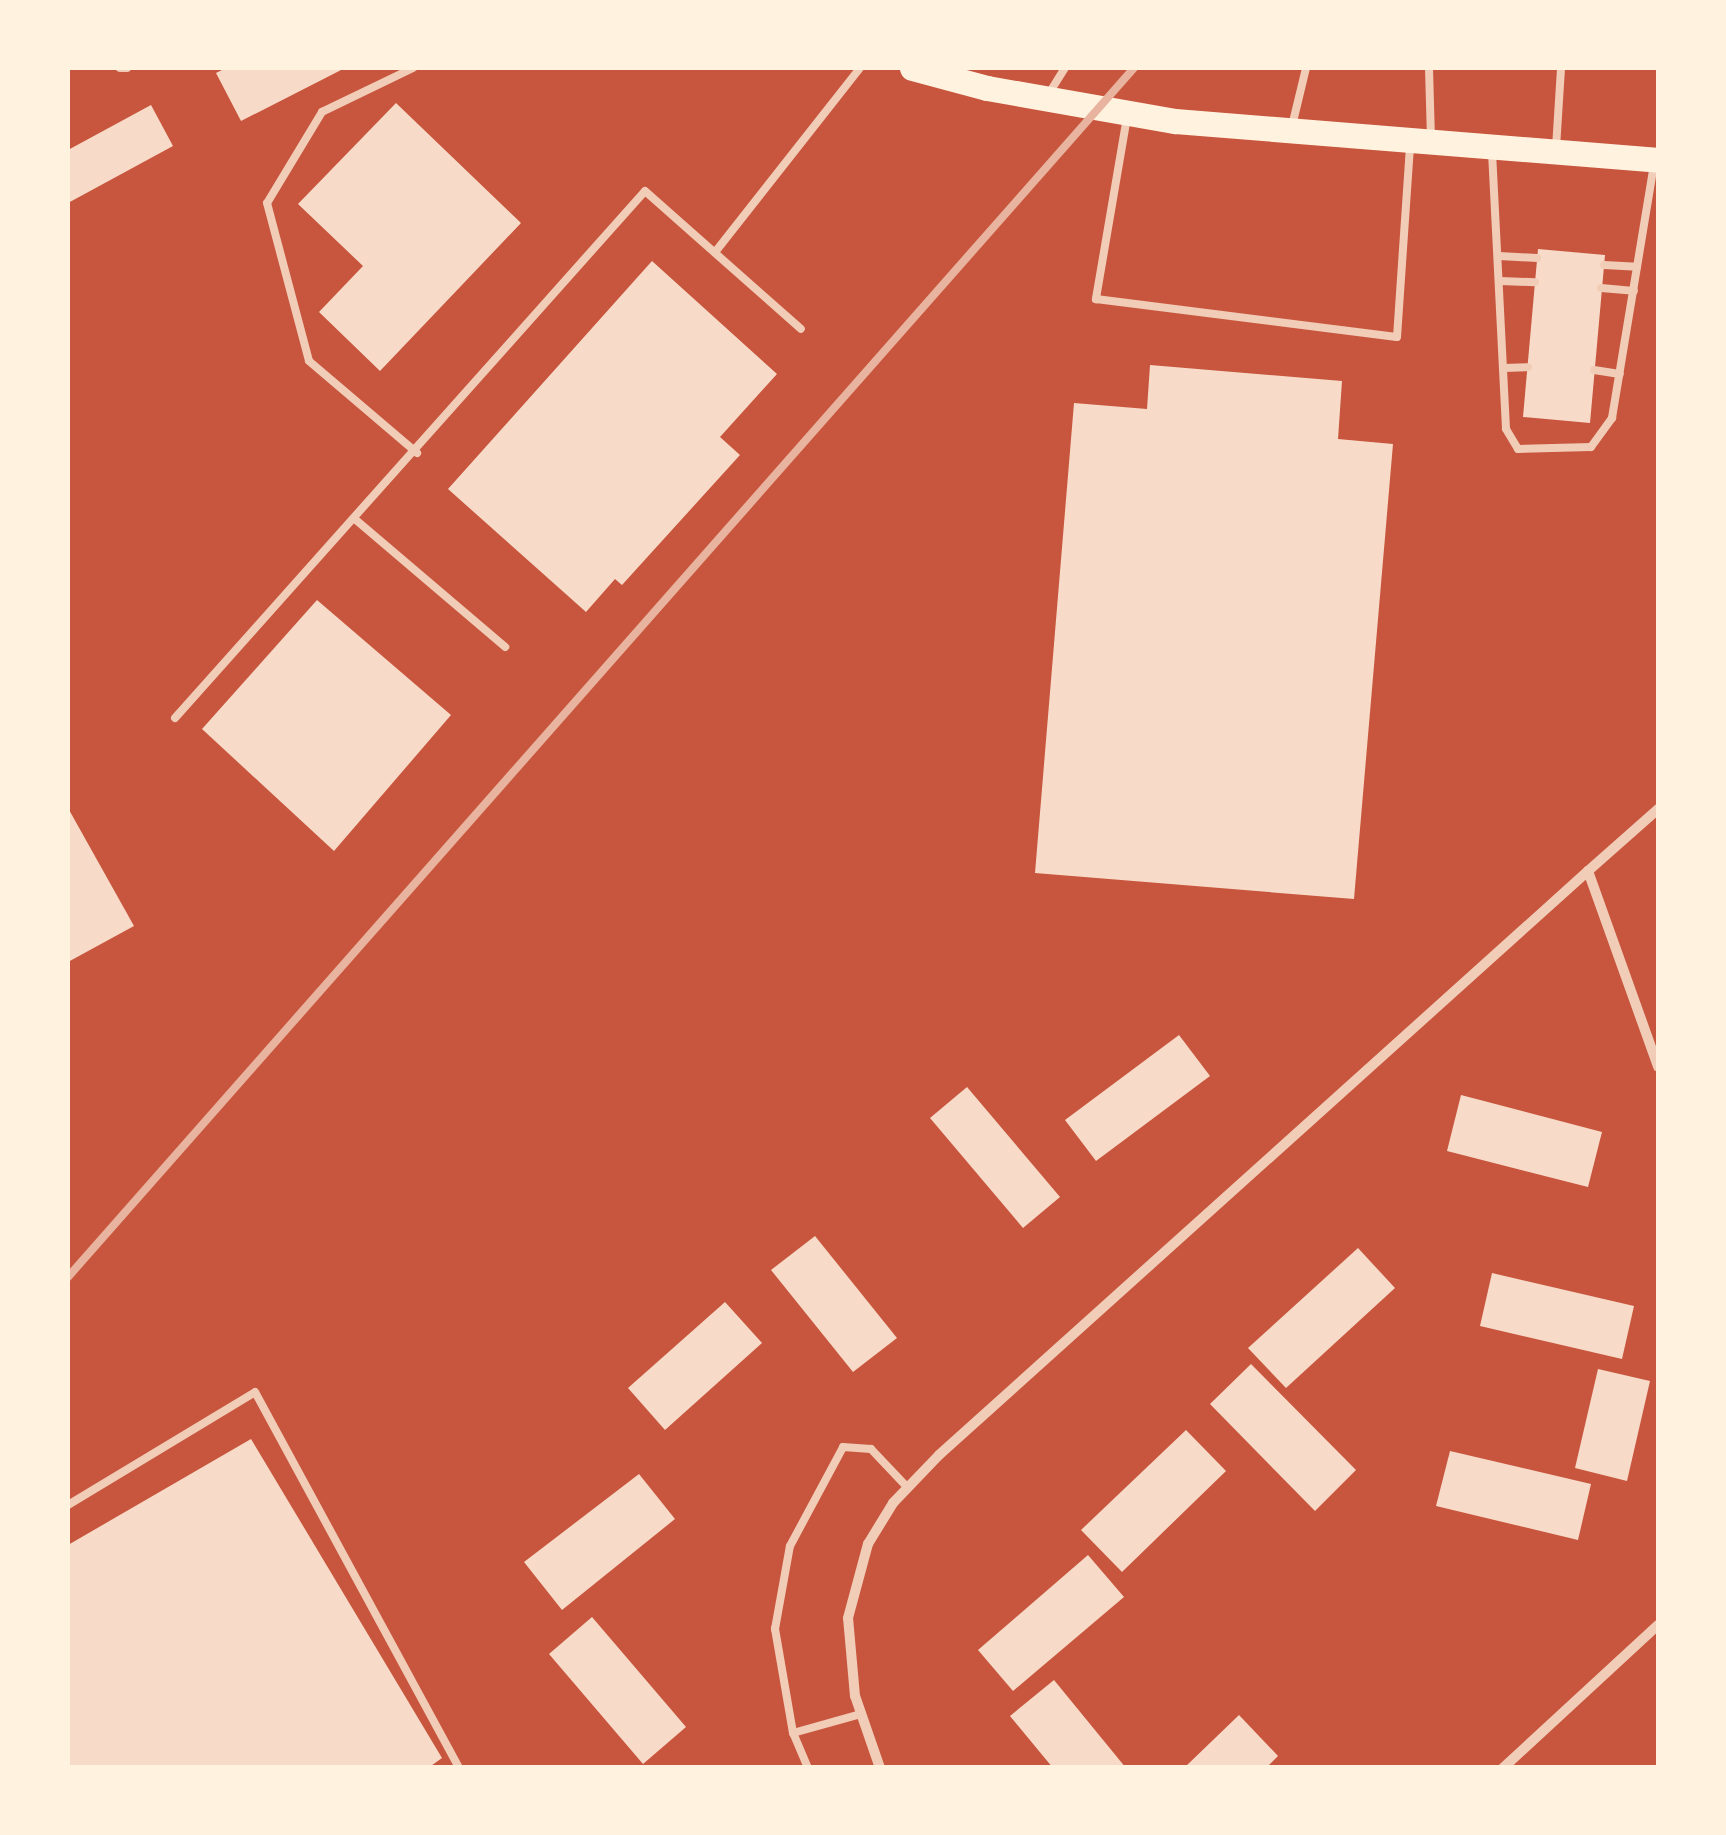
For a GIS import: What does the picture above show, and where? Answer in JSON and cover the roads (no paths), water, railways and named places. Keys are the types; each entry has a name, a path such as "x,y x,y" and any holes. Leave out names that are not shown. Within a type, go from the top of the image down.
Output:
{"main road":[{"path":"912,68 1127,112 1290,132 1657,160"}],"street":[{"path":"880,1768 861,1714 848,1642 853,1591 868,1544 907,1488 1658,808"},
{"path":"1588,871 1658,1067"},
{"path":"1503,1768 1658,1625"}],"lane":[{"path":"414,68 322,112 267,203 309,361 417,452"},
{"path":"716,252 860,68"},
{"path":"1046,98 1065,68"},
{"path":"1290,132 1306,68"},
{"path":"1127,112 1096,299 1397,336 1430,68"},
{"path":"1556,152 1561,68"},
{"path":"1492,148 1506,429 1518,449 1592,447 1612,418 1657,160"},
{"path":"175,718 417,452 645,191 801,328"},
{"path":"1499,256 1538,258"},
{"path":"1604,265 1637,267"},
{"path":"1500,281 1535,282"},
{"path":"1602,288 1634,291"},
{"path":"1504,368 1528,367"},
{"path":"1594,370 1620,374"},
{"path":"356,520 504,647"},
{"path":"68,1505 255,1392 459,1768"},
{"path":"808,1768 793,1733 775,1630 790,1546 843,1447 871,1450 907,1488"},
{"path":"793,1733 861,1714"}],"railway":[{"path":"68,1277 1134,68"}]}
